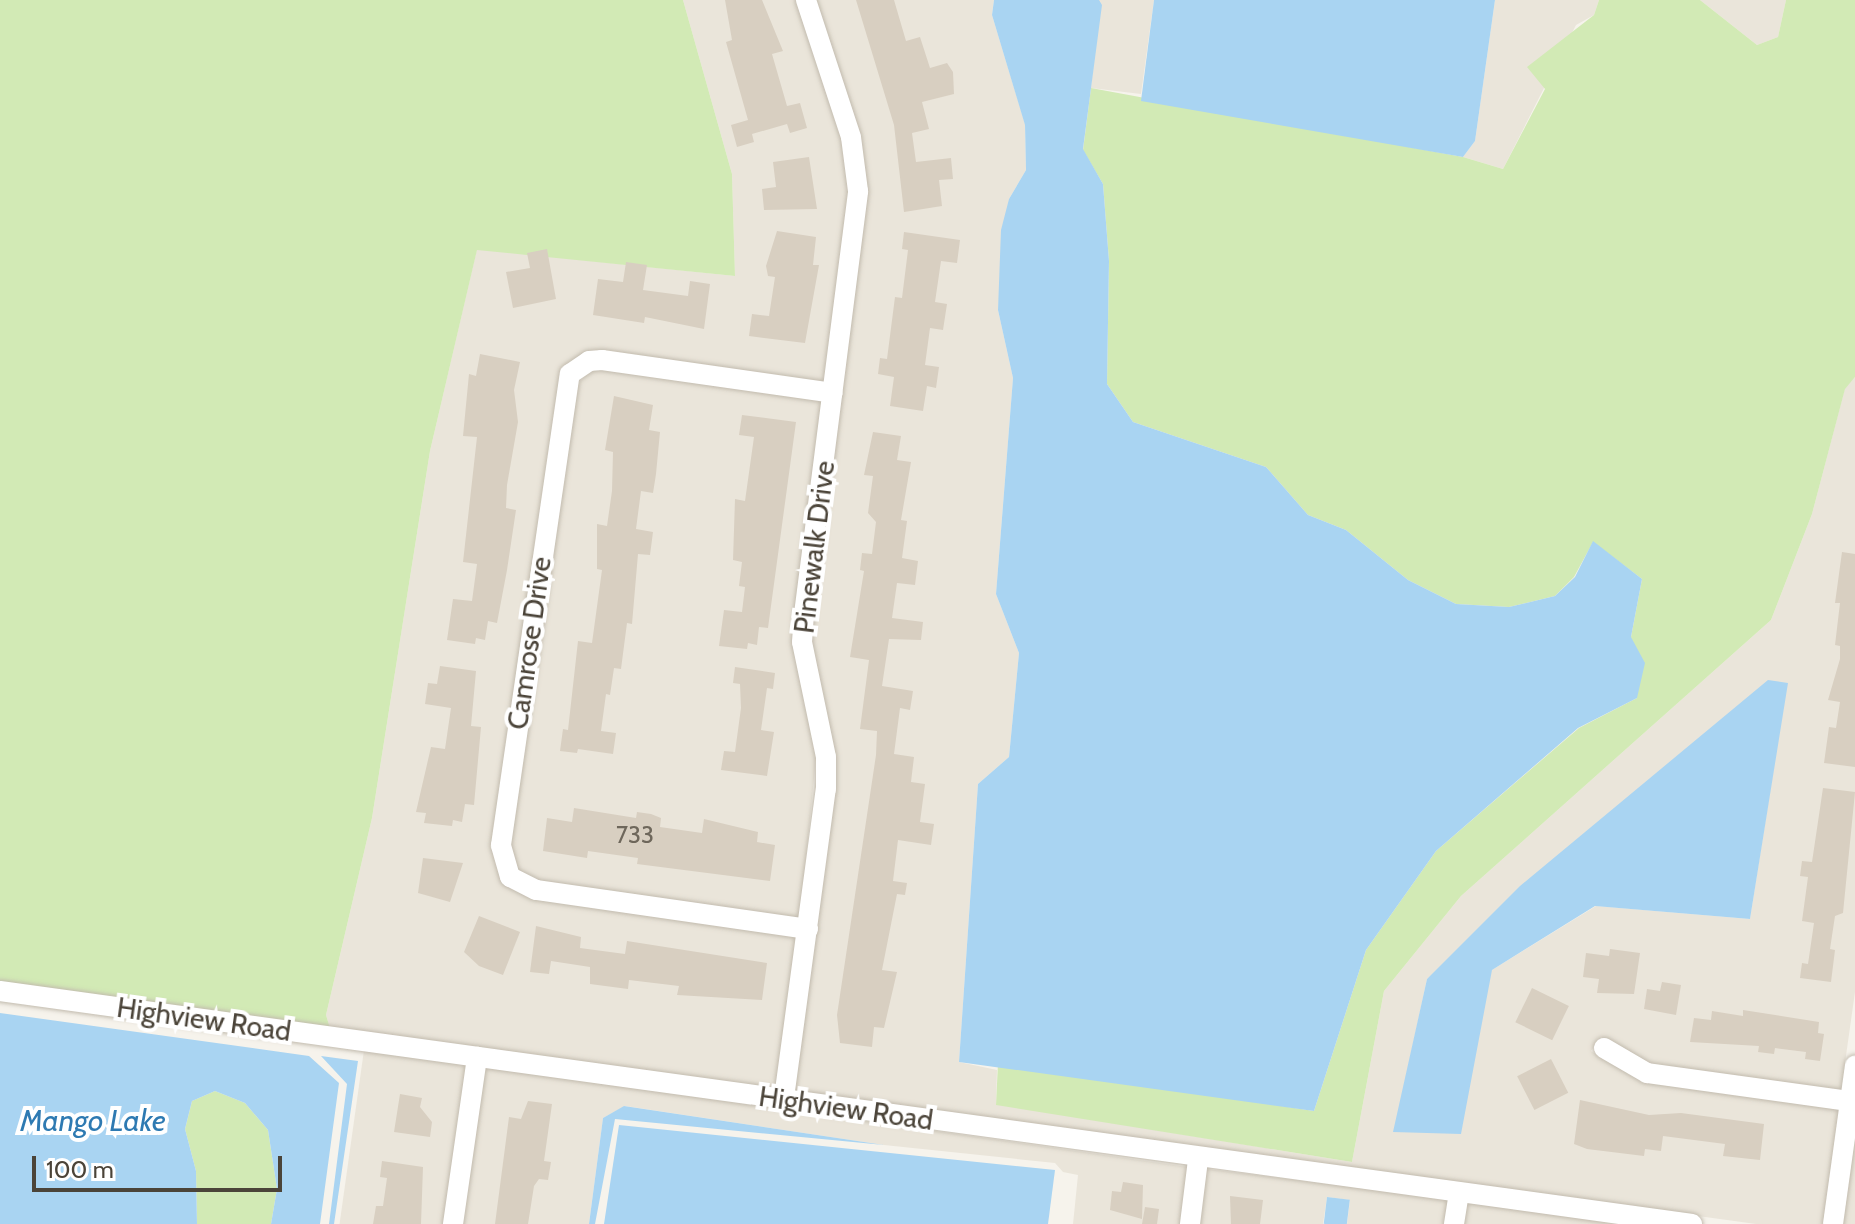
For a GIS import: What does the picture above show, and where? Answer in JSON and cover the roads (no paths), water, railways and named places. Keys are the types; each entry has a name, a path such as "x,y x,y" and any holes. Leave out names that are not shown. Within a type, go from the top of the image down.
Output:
{"street":[{"name":"Pinewalk Drive","path":"784,1098 808,929 826,757 802,642 858,191 851,137 806,0"},
{"name":"Camrose Drive","path":"808,929 536,890 510,877 501,845 570,374 589,361 602,360 833,393"},
{"name":"Highview Road","path":"0,991 784,1098 1198,1160 1692,1224"},
{"path":"1604,1048 1647,1073 1853,1101"},
{"path":"453,1224 477,1057"},
{"path":"1833,1224 1853,1101 1855,1066"},
{"path":"1190,1224 1198,1160"},
{"path":"1454,1224 1459,1192"}],"water":[{"path":"994,0 1099,0 1102,5 1083,149 1103,184 1109,261 1107,384 1133,422 1266,467 1308,515 1346,530 1408,580 1456,604 1509,607 1555,596 1575,577 1593,541 1642,579 1631,637 1645,663 1637,698 1578,728 1436,851 1366,950 1314,1111 959,1062 978,784 1009,757 1019,653 996,594 1013,378 998,310 1001,230 1009,199 1026,170 1025,125 992,15"},
{"path":"1154,0 1495,0 1475,141 1463,157 1141,101"},
{"path":"1768,680 1788,683 1750,919 1595,906 1492,970 1461,1134 1393,1132 1427,979 1520,886"},
{"name":"Mango Lake","path":"0,1013 309,1056 339,1083 320,1224 271,1224 277,1189 268,1130 245,1103 215,1091 192,1101 185,1129 196,1171 197,1224 0,1224"},
{"path":"321,1056 358,1061 334,1224 329,1224 347,1084"},
{"path":"624,1106 884,1145 615,1119 595,1224 589,1224 603,1118"},
{"path":"619,1125 1055,1170 1048,1224 604,1224"},
{"path":"1327,1197 1350,1200 1347,1224 1324,1224"}]}
